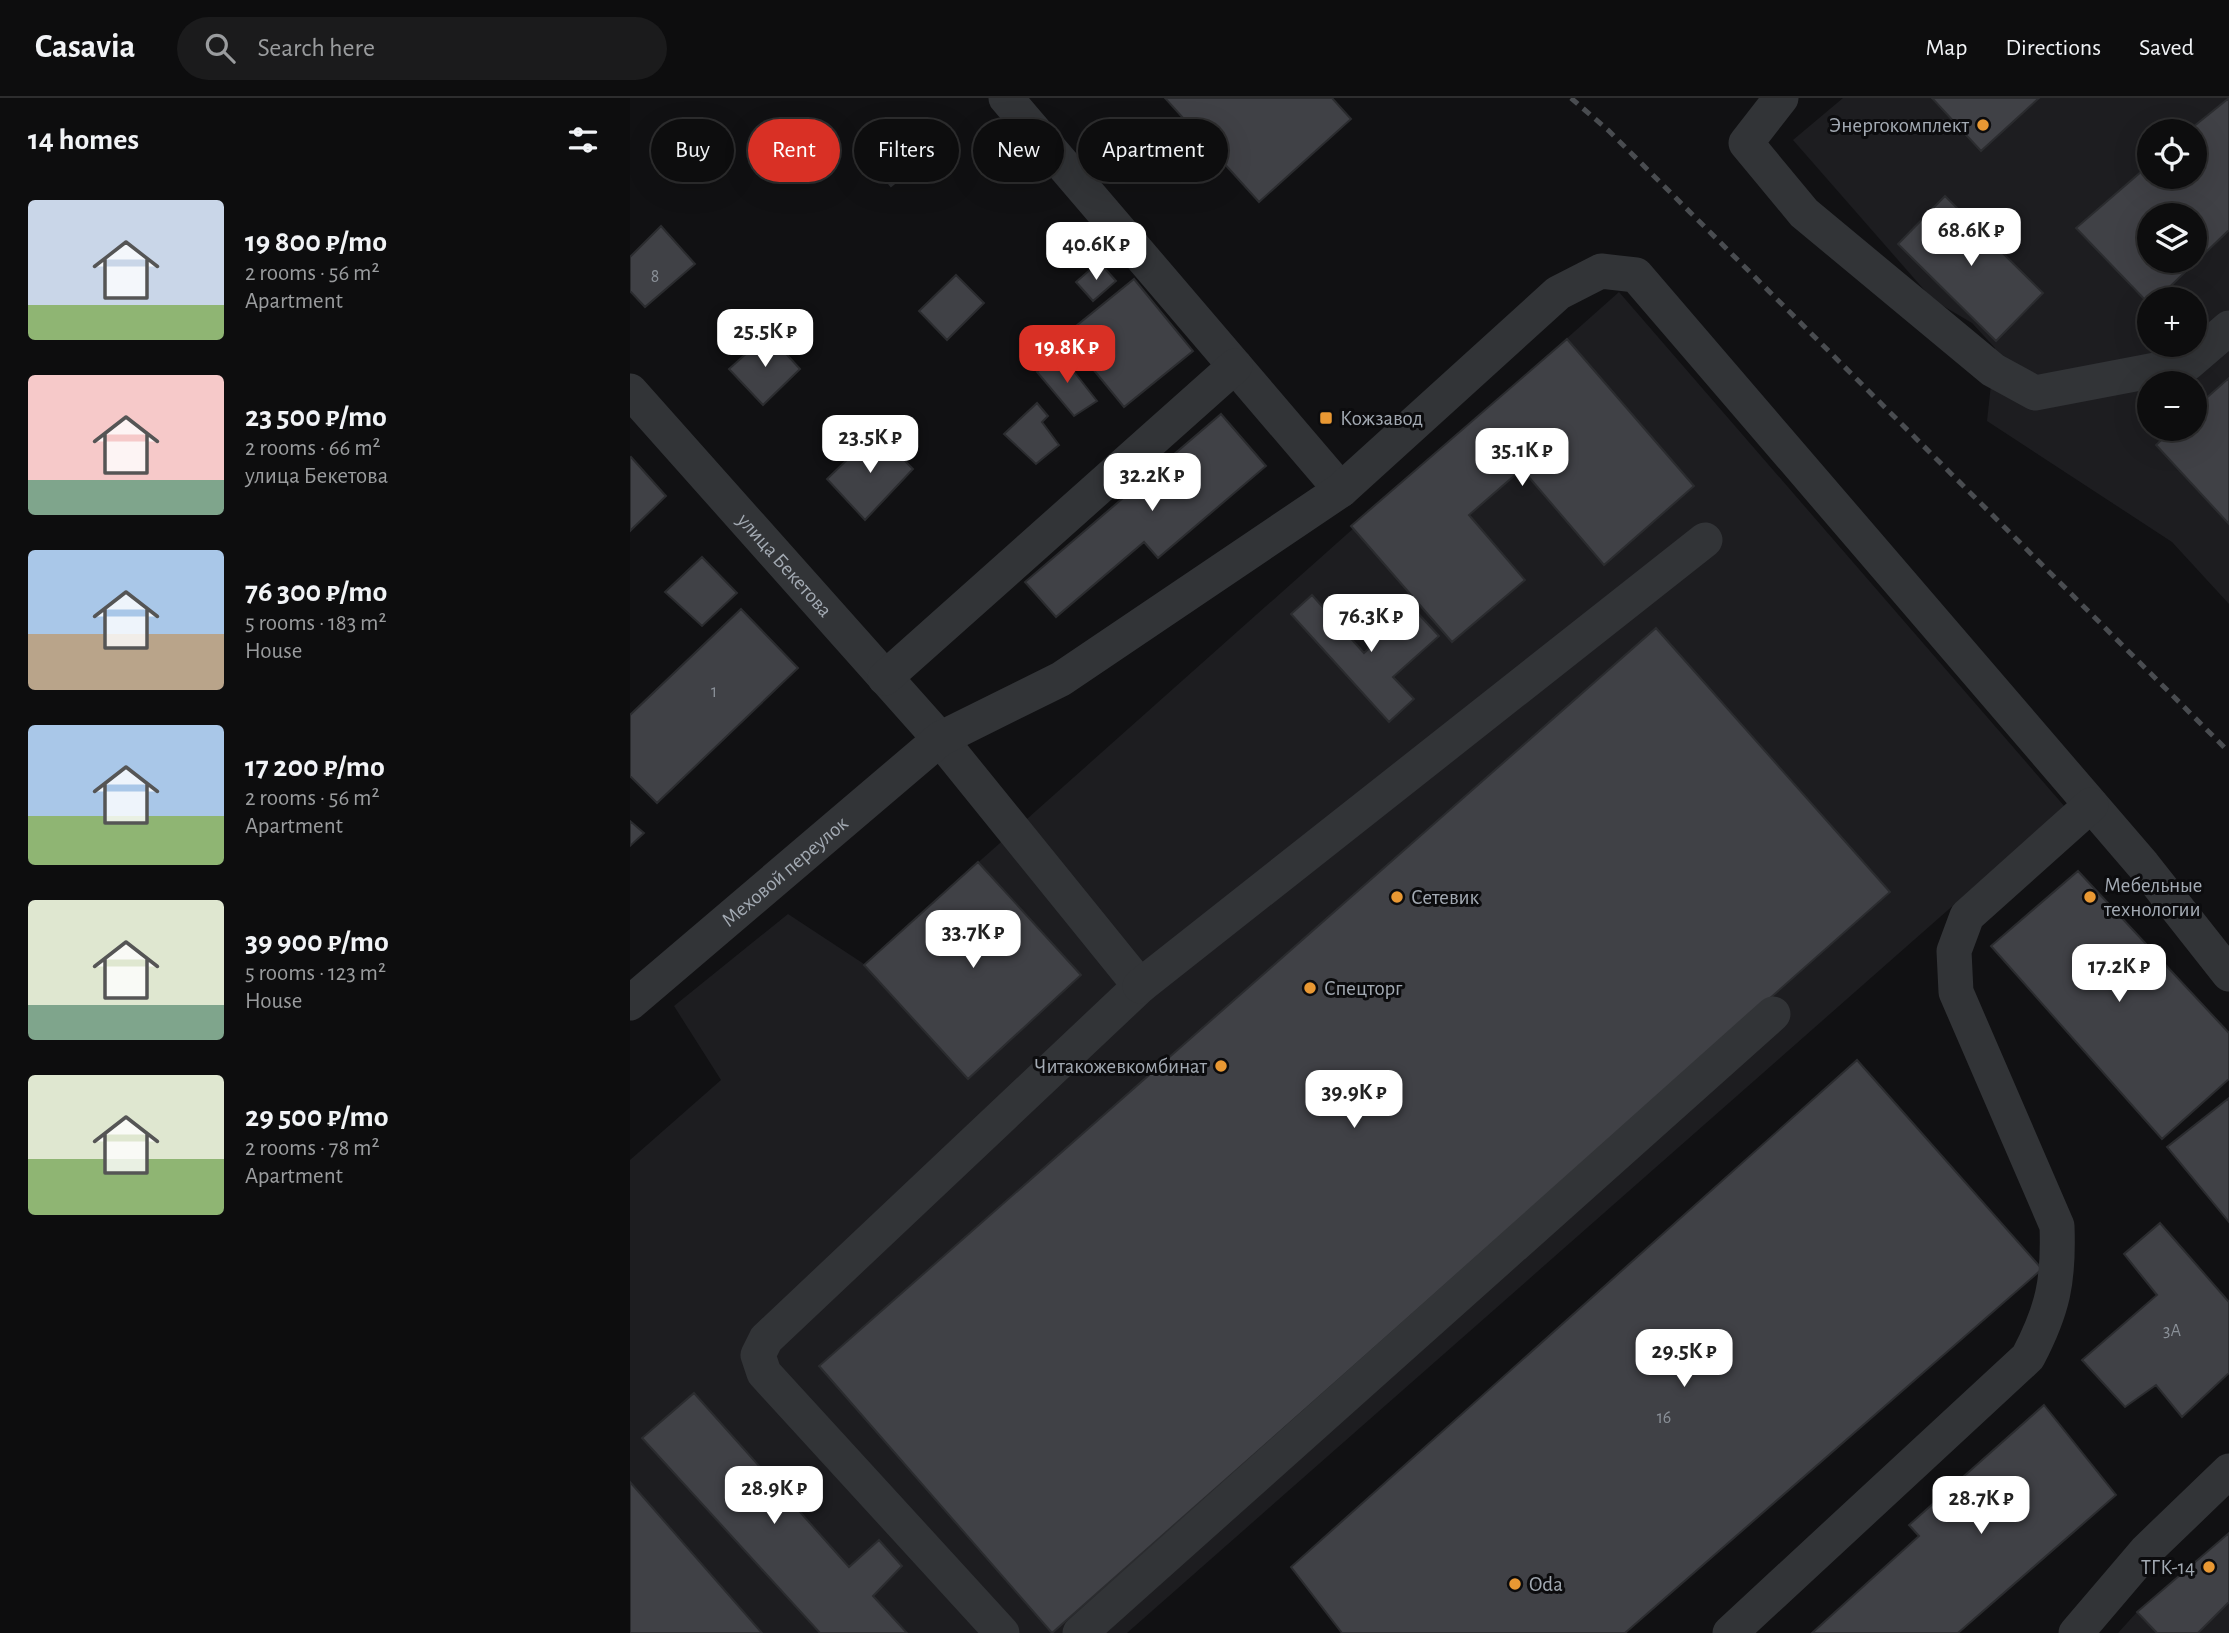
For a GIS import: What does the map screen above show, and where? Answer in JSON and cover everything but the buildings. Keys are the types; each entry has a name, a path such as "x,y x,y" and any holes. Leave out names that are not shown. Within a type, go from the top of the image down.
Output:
{"street":[{"path":"1006,98 1342,490"},
{"path":"1781,98 1746,142 1804,213 1993,370 2035,393 2187,364 2229,328"},
{"name":"Меховой переулок","path":"630,1003 940,739 1061,679 1342,490 1558,293 1601,271 1636,275 2091,805 2229,974"},
{"path":"885,678 1235,366"},
{"name":"улица Бекетова","path":"630,391 940,739 1140,986"},
{"path":"1002,1633 764,1373 758,1355 766,1339 1140,986 1705,540"},
{"path":"1730,1633 2028,1357 2049,1316 2059,1266 2057,1226 1956,992 1954,951 1967,916 2091,805"},
{"path":"1080,1633 1773,1014"},
{"path":"2076,1633 2146,1551 2229,1471"}],"shaded area":[{"path":"1843,98 2229,98 2229,604 2172,542 1987,421 1995,348 1972,323 1933,300 1793,140"},
{"path":"1619,292 2065,807 1127,1633 630,1633 630,1160 721,1080 674,1006 788,914 864,964"},
{"name":"ТГК-14","path":"2229,1533 2229,1633 2118,1633 2137,1612"}],"railway":[{"path":"1571,98 1609,131 2229,752"}],"place":[{"name":"Энергокомплект","path":"1983,125"},
{"name":"Кожзавод","path":"1326,418"},
{"name":"Сетевик","path":"1397,897"},
{"name":"Мебельные технологии","path":"2090,897"},
{"name":"Спецторг","path":"1310,988"},
{"name":"Читакожевкомбинат","path":"1221,1066"},
{"name":"ТГК-14","path":"2209,1567"},
{"name":"Oda","path":"1515,1584"}]}
